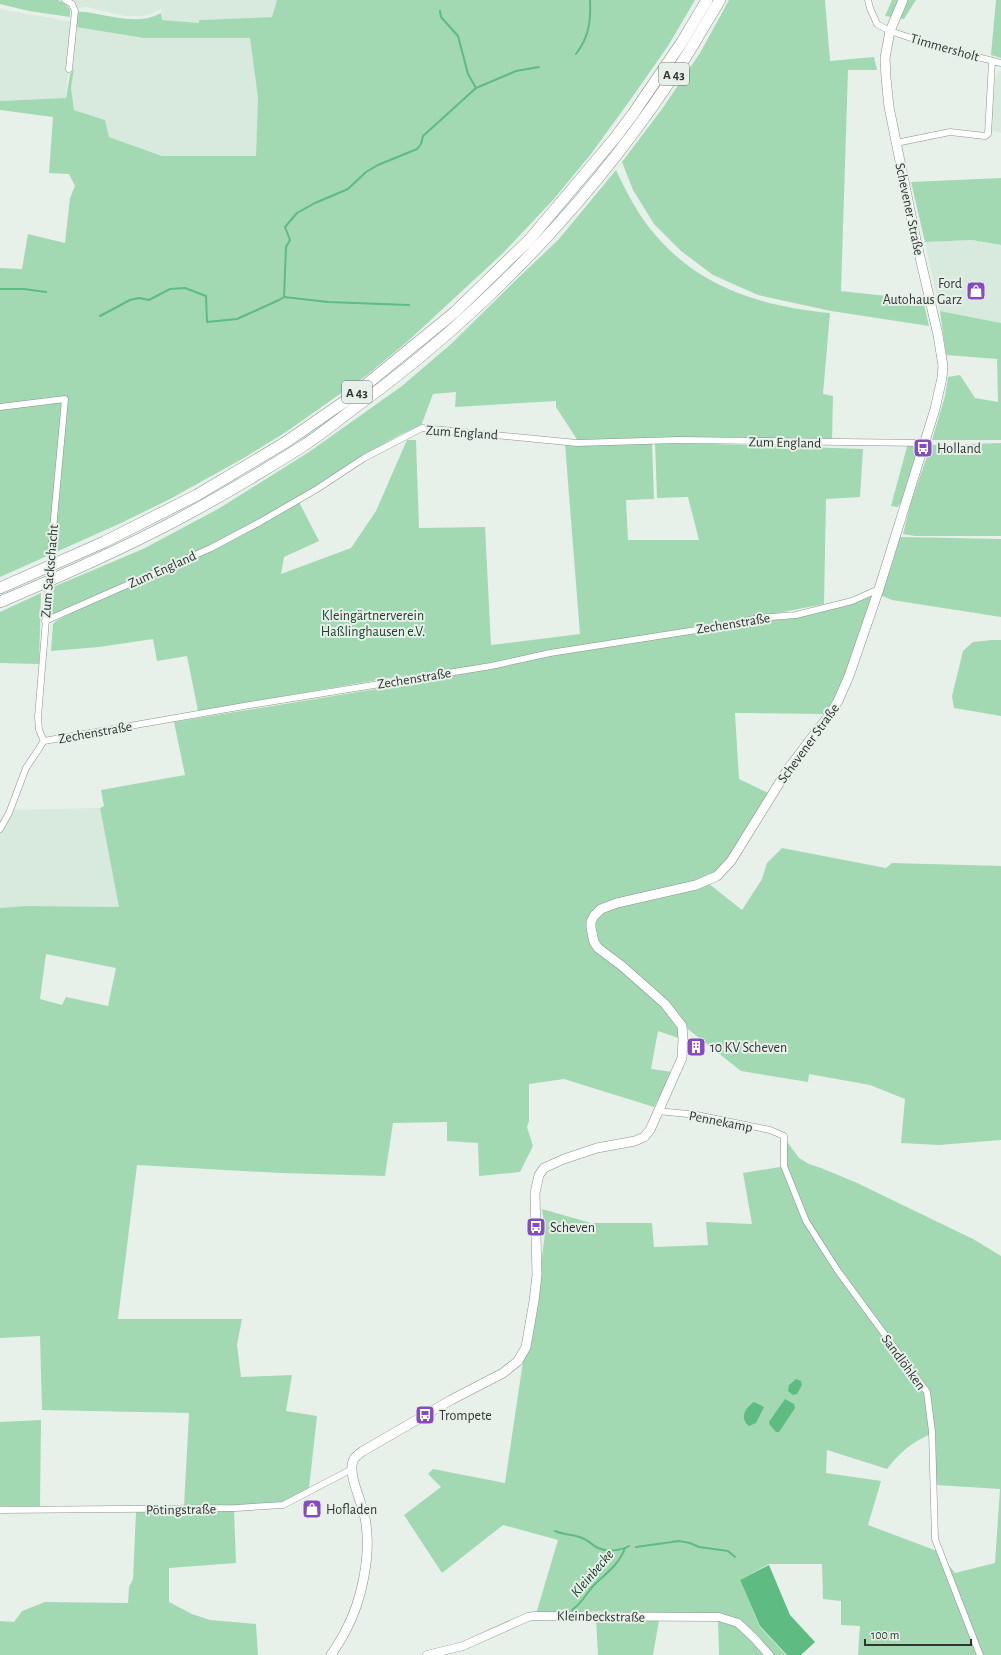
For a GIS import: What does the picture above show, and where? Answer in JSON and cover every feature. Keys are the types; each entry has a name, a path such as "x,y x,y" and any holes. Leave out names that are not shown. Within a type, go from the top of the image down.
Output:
{"highway":[{"name":"A 43","path":"0,588 104,542 197,495 286,442 351,397 455,312 530,239 615,138 682,42 707,0"},
{"name":"A 43","path":"2,601 59,577 182,517 305,444 413,364 516,270 604,170 624,145 685,58 720,0"}],"main road":[{"name":"Schevener Straße","path":"352,1469 354,1459 363,1451 451,1400 503,1373 518,1361 526,1347 535,1292 537,1268 535,1193 537,1180 544,1168 564,1159 597,1148 635,1142 644,1137 650,1130 682,1058 684,1039 682,1026 666,1004 622,966 598,948 594,942 591,928 591,922 594,916 601,909 606,907 696,886 717,876 731,861 788,769 838,701 849,676 879,589 925,443 935,409 942,378 943,366 938,335 889,107 885,58 890,30 903,0"},
{"path":"331,1655 346,1632 356,1607 362,1586 367,1546 365,1518 352,1469"}],"street":[{"path":"65,0 72,4 75,11 70,69"},
{"name":"Timmersholt","path":"868,0 877,24 932,45 1001,63"},
{"path":"896,143 950,132 985,136 988,134 992,60"},
{"name":"Zum Sackschacht","path":"0,407 64,399 38,717 39,730 44,741"},
{"name":"Zum England","path":"45,621 211,548 317,489 364,458 422,428 577,443 678,440 925,443"},
{"name":"Zechenstraße","path":"0,829 9,813 26,768 44,741 244,706 491,666 550,653 722,626 760,618 796,615 852,600 879,589"},
{"name":"Pennekamp","path":"658,1111 697,1116 770,1130 784,1136"},
{"name":"Sandlöhken","path":"784,1136 784,1166 806,1221 838,1271 927,1392 932,1432 935,1539 980,1655"},
{"name":"Pötingstraße","path":"0,1510 236,1508 283,1505 311,1489 352,1469"},
{"name":"Kleinbeckstraße","path":"427,1655 464,1646 528,1617 592,1616 719,1617 738,1623 768,1655"}],"shaded area":[{"path":"73,0 277,0 273,17 199,20 199,23 162,20 161,9 151,14 142,16 125,16 87,7 78,8"},
{"path":"0,9 73,22 65,98 0,101"},
{"path":"76,27 145,38 250,38 258,98 256,156 162,156 109,137 105,120 74,110 71,88 73,70 70,74"},
{"path":"999,71 1001,71 1001,133 991,130 995,79"},
{"path":"972,240 1001,245 1001,323 940,311 925,242"},
{"path":"100,808 119,907 25,906 0,908 0,833 13,810"},
{"path":"796,1379 801,1381 802,1385 797,1394 793,1395 788,1391 789,1385"},
{"path":"785,1399 794,1404 795,1408 779,1432 776,1432 769,1422"},
{"path":"754,1402 764,1407 756,1423 749,1426 744,1420 744,1413"},
{"path":"769,1565 790,1615 815,1642 801,1655 787,1655 760,1626 740,1580"}],"green space":[{"path":"0,0 58,0 70,9 70,17 29,11 0,4"},
{"path":"277,0 695,0 668,46 633,96 591,154 553,200 503,253 407,342 367,375 286,432 242,459 170,499 121,523 0,577 0,268 22,269 28,234 65,243 70,198 75,186 69,174 49,173 53,117 0,110 0,101 66,98 70,74 74,69 71,88 74,110 105,120 109,137 162,156 256,156 258,98 250,38 144,38 76,27 78,12 130,19 146,18 161,13 162,20 199,23 199,20 272,17"},
{"path":"729,0 825,0 830,61 874,57 877,70 848,70 841,291 923,300 929,326 831,311 758,295 713,275 681,251 654,224 633,190 622,162 662,109 700,53"},
{"path":"892,0 916,0 904,19 885,16"},
{"path":"996,0 1001,0 1001,58 991,55"},
{"name":"Kleingärtnerverein Haßlinghausen e.V.","path":"616,170 635,206 648,226 666,247 686,264 707,278 729,289 753,298 803,310 830,313 823,394 833,396 832,441 578,441 556,407 556,401 455,407 456,392 433,394 421,426 400,435 367,454 298,500 319,541 284,557 281,574 351,548 376,511 407,440 416,440 419,528 485,527 491,645 580,634 565,444 652,442 654,499 626,500 628,540 699,540 688,497 657,498 655,442 863,449 860,497 826,499 824,604 778,613 783,620 826,610 873,596 847,671 826,714 735,713 739,779 768,793 728,860 715,874 695,883 600,908 591,937 664,1005 679,1027 681,1039 658,1031 651,1069 673,1072 654,1107 564,1079 529,1084 529,1121 527,1127 533,1146 520,1172 479,1176 478,1143 447,1141 447,1122 393,1123 385,1176 280,1173 137,1165 118,1319 242,1319 237,1345 241,1377 292,1375 286,1411 317,1416 309,1488 290,1499 267,1505 184,1506 189,1413 42,1410 40,1336 0,1338 0,908 25,906 119,907 100,808 104,806 101,790 185,775 174,722 419,682 493,668 493,664 395,677 198,711 187,656 157,661 153,639 99,647 51,651 53,624 94,601 50,616 53,587 143,549 218,509 309,452 402,386 451,344 559,239","holes":["46,954 116,968 108,1006 66,997 62,1005 40,999"]},
{"path":"1001,178 1001,245 972,240 925,242 911,182"},
{"path":"940,311 1001,323 1001,440 932,440 945,396 948,377 960,375 975,398 998,402 997,359 946,355"},
{"path":"908,443 918,447 902,500 898,507 891,506"},
{"path":"1001,443 1001,536 915,536 903,534 911,502 931,445"},
{"path":"900,537 1001,539 1001,617 892,600 880,595 891,568"},
{"path":"41,593 39,664 0,663 0,612"},
{"path":"1001,640 1001,716 954,708 952,696 963,651 973,642"},
{"path":"782,848 886,868 892,863 1001,866 1001,1140 939,1145 901,1143 905,1099 870,1085 809,1074 808,1082 741,1071 684,1026 599,947 593,928 601,911 708,883 742,910 762,879 767,863"},
{"path":"785,1139 799,1158 809,1164 855,1182 973,1239 1001,1256 1001,1655 858,1655 860,1626 841,1625 841,1601 823,1599 822,1564 769,1564 740,1580 760,1627 786,1655 772,1655 738,1622 659,1614 596,1611 536,1614 558,1540 503,1525 442,1573 404,1515 441,1487 428,1474 433,1469 505,1483 523,1361 536,1309 545,1232 542,1209 591,1223 652,1223 654,1247 708,1245 706,1222 752,1224 743,1173 786,1166","holes":["934,1433 936,1485 1000,1489 995,1563 955,1573 937,1551 868,1525 881,1481 826,1473 827,1450 887,1469 908,1447 920,1439"]},
{"path":"41,1420 40,1506 0,1506 0,1422"},
{"path":"234,1511 236,1563 169,1568 169,1602 192,1614 210,1620 256,1624 258,1655 0,1655 0,1621 14,1622 22,1611 45,1602 128,1603 129,1587 133,1579 136,1512"},
{"path":"596,1618 659,1620 653,1655 598,1655"},
{"path":"718,1621 737,1625 765,1655 719,1655"}],"waterway":[{"path":"576,54 584,41 588,28 590,0"},
{"path":"440,11 441,17 458,36 468,74 476,88"},
{"path":"100,316 130,300 139,298 149,300 170,289 185,288 206,296 207,322 237,319 279,300 284,297 286,247 290,240 285,227 297,213 315,203 348,189 366,172 378,165 417,149 421,144 423,136 476,88 516,71 539,67"},
{"path":"0,289 24,289 46,292"},
{"path":"284,297 328,302 409,305"},
{"name":"Kleinbecke","path":"555,1531 579,1537 598,1548 605,1550 618,1550 629,1546"},
{"name":"Kleinbecke","path":"636,1547 679,1541 690,1543 699,1547 728,1551 735,1557"},
{"name":"Kleinbecke","path":"572,1610 615,1564 625,1548"}],"place":[{"name":"Ford Autohaus Garz","path":"976,291"},
{"name":"Holland","path":"923,448"},
{"name":"10 KV Scheven","path":"696,1047"},
{"name":"Scheven","path":"536,1227"},
{"name":"Trompete","path":"425,1415"},
{"name":"Hofladen","path":"312,1509"}]}
